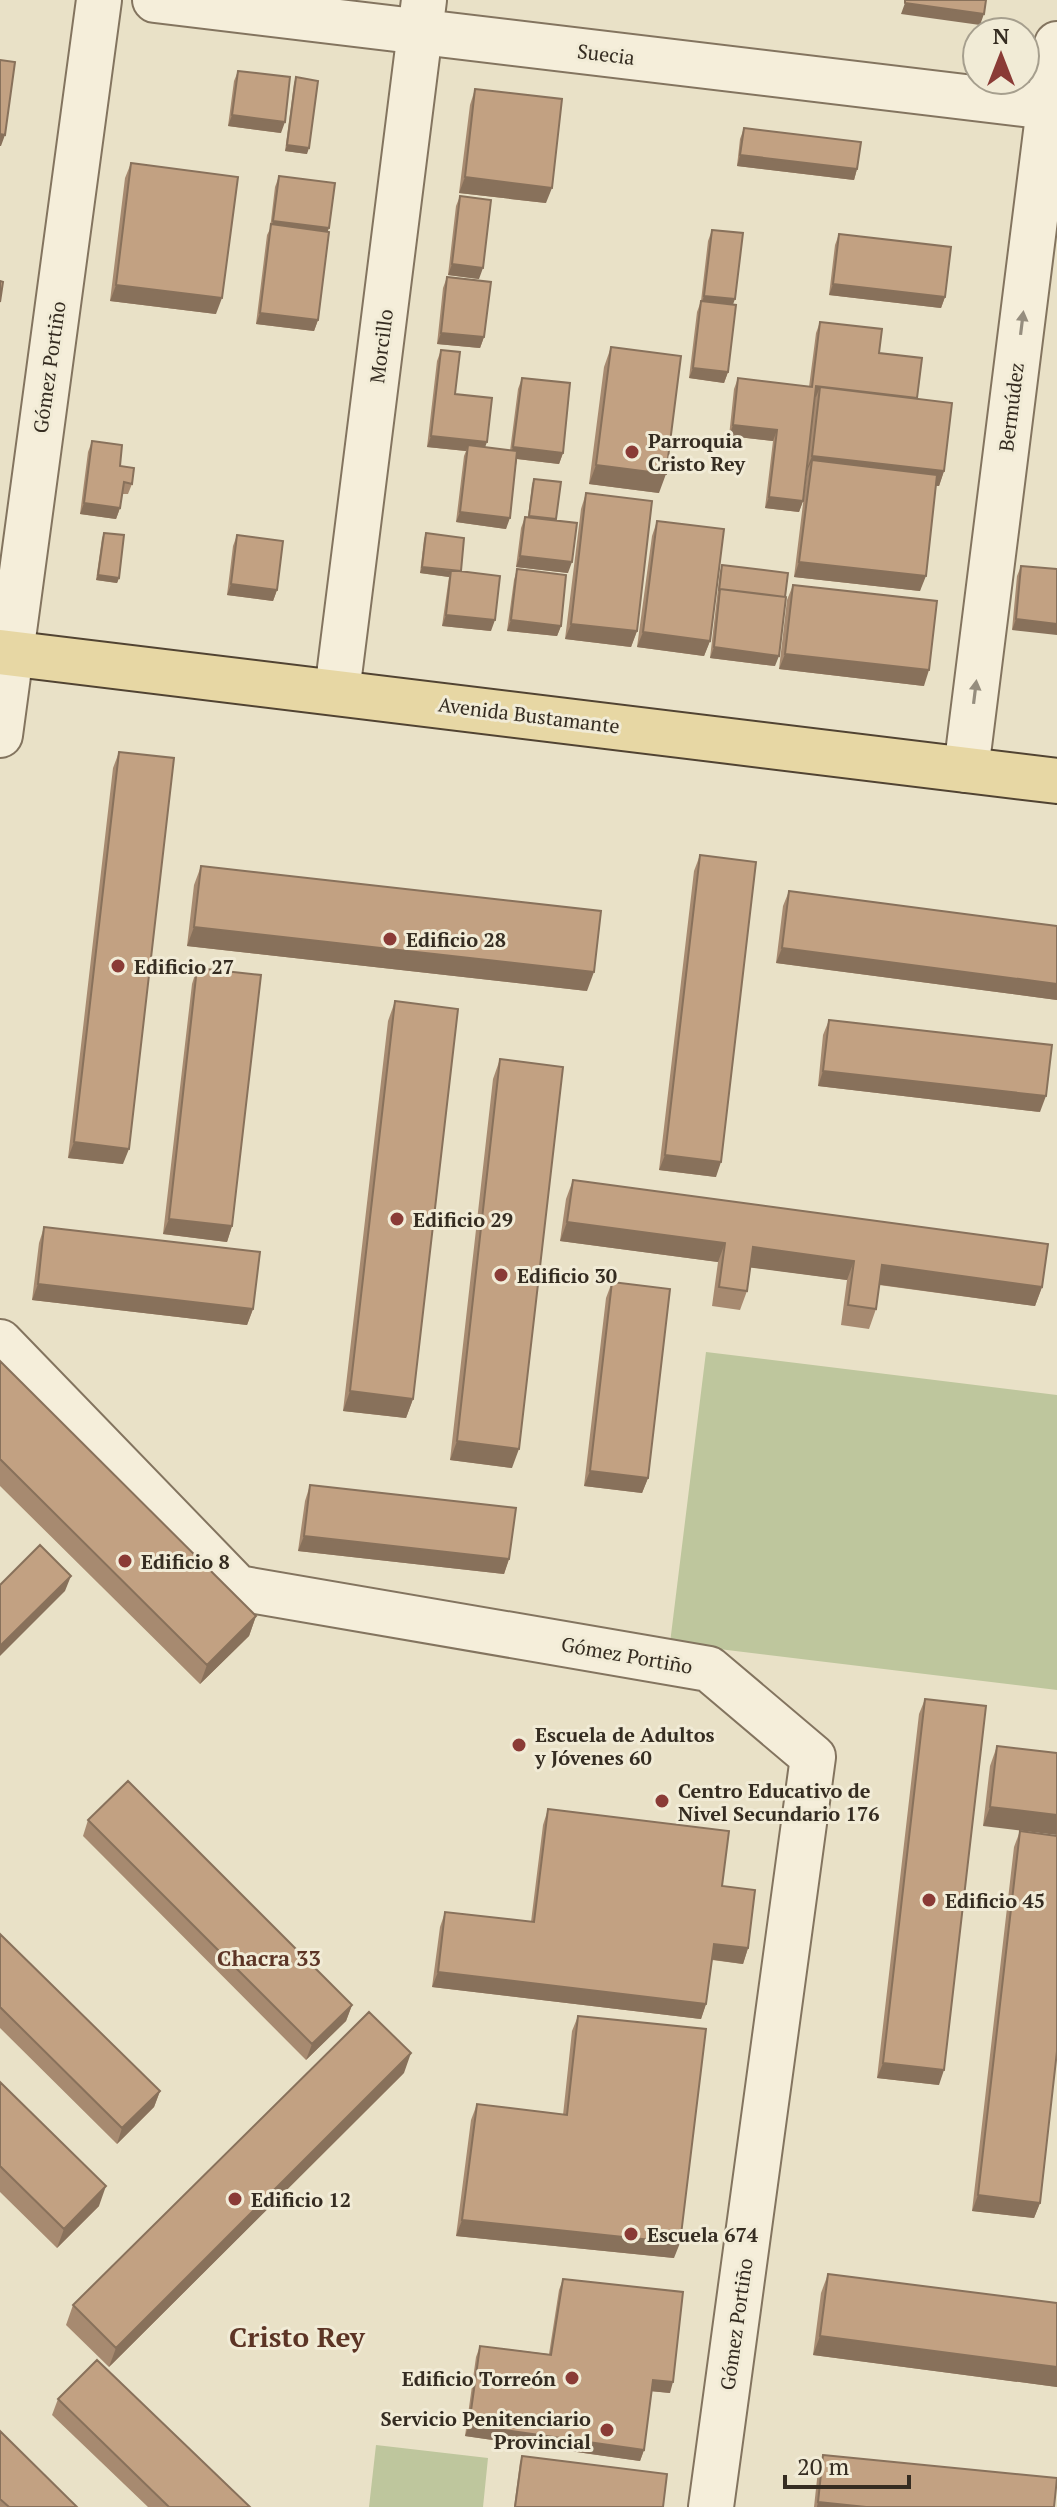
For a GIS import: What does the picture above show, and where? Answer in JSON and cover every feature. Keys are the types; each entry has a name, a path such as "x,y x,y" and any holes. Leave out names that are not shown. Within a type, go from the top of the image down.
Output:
{"main road":[{"name":"Avenida Bustamante","path":"5,652 1057,781"}],"street":[{"name":"Gómez Portiño","path":"0,735 5,652 99,0"},
{"name":"Suecia","path":"155,0 422,16 1053,107"},
{"name":"Morcillo","path":"337,692 422,16"},
{"name":"Bermúdez","path":"966,770 1053,107 1057,44"},
{"name":"Gómez Portiño","path":"0,1342 238,1588 709,1669 813,1757 711,2507"}],"green space":[{"path":"706,1352 1057,1395 1057,1690 670,1643"},
{"path":"376,2445 488,2458 483,2507 369,2507"}],"building":[{"path":"905,0 986,0 984,14 905,3"},
{"path":"0,60 15,62 5,135 0,134"},
{"path":"238,71 290,77 285,122 232,115"},
{"path":"296,77 318,81 309,148 287,145"},
{"path":"475,89 562,99 552,188 465,177"},
{"path":"744,128 861,142 857,169 740,155"},
{"path":"131,163 238,177 222,298 116,285"},
{"path":"279,176 335,183 329,228 273,221"},
{"path":"460,196 491,200 483,268 452,264"},
{"path":"271,224 329,232 318,320 260,313"},
{"path":"712,230 743,233 735,299 704,296"},
{"path":"839,234 951,247 945,297 833,284"},
{"path":"447,277 491,282 484,337 441,333"},
{"path":"701,301 736,305 728,372 693,368"},
{"path":"820,322 882,329 879,353 922,358 917,398 816,386 803,501 769,497 777,430 733,425 738,378 812,387"},
{"path":"611,347 681,356 666,474 596,465"},
{"path":"441,350 460,352 455,394 492,398 487,442 431,436"},
{"path":"522,378 570,383 563,453 513,447"},
{"path":"820,387 952,403 944,471 812,456"},
{"path":"92,441 122,445 120,466 134,468 132,484 124,482 120,508 84,503"},
{"path":"468,445 517,451 510,518 460,512"},
{"path":"812,460 937,475 926,576 799,562"},
{"path":"534,479 561,482 556,519 529,516"},
{"path":"586,493 652,501 637,631 571,624"},
{"path":"525,517 577,523 572,562 520,556"},
{"path":"657,521 724,529 710,641 643,632"},
{"path":"104,533 124,535 119,578 98,575"},
{"path":"426,533 464,538 461,571 422,567"},
{"path":"237,535 283,541 277,590 231,584"},
{"path":"722,565 788,573 785,597 719,591"},
{"path":"1021,566 1057,569 1057,624 1016,619"},
{"path":"517,569 566,575 561,626 511,620"},
{"path":"451,570 500,576 495,620 446,615"},
{"path":"793,585 937,601 929,670 785,654"},
{"path":"720,589 786,597 779,656 714,647"},
{"name":"Edificio 27","path":"119,752 174,758 129,1149 74,1142"},
{"path":"700,855 756,862 721,1162 665,1155"},
{"name":"Edificio 28","path":"201,866 601,911 594,972 194,927"},
{"path":"789,891 1057,926 1057,984 782,948"},
{"path":"197,968 261,975 232,1226 169,1219"},
{"name":"Edificio 29","path":"395,1001 458,1009 413,1399 350,1391"},
{"path":"829,1020 1052,1045 1046,1096 823,1071"},
{"name":"Edificio 30","path":"500,1059 563,1067 519,1449 457,1441"},
{"path":"573,1180 1048,1244 1042,1287 882,1265 876,1309 848,1305 854,1261 753,1247 747,1291 719,1287 725,1243 567,1222"},
{"path":"44,1227 260,1252 253,1309 38,1284"},
{"path":"612,1282 670,1289 648,1478 590,1471"},
{"name":"Edificio 8","path":"0,1361 256,1616 207,1665 0,1459"},
{"path":"310,1485 516,1508 509,1559 304,1536"},
{"path":"40,1545 71,1576 0,1646 0,1585"},
{"name":"Edificio 45","path":"925,1699 986,1706 944,2070 883,2063"},
{"path":"997,1746 1057,1753 1057,1815 990,1807"},
{"path":"128,1781 352,2005 312,2044 88,1820"},
{"path":"548,1809 729,1831 722,1886 755,1890 748,1948 714,1944 706,2004 438,1972 445,1912 534,1922"},
{"path":"1020,1831 1057,1836 1057,2051 1040,2203 978,2195"},
{"path":"0,1934 160,2091 122,2128 0,2007"},
{"name":"Edificio 12","path":"369,2012 411,2053 116,2348 73,2305"},
{"path":"578,2016 706,2029 680,2243 462,2220 477,2104 567,2115"},
{"path":"0,2082 106,2186 64,2229 0,2166"},
{"path":"828,2274 1057,2303 1057,2367 820,2336"},
{"name":"Edificio Torreón","path":"563,2279 683,2292 673,2382 653,2380 644,2450 469,2425 480,2346 551,2355"},
{"path":"97,2360 250,2507 169,2507 58,2399"},
{"path":"0,2431 77,2507 9,2507 0,2499"},
{"path":"823,2455 1057,2478 1054,2507 866,2507 818,2502"},
{"path":"522,2456 667,2474 663,2507 515,2507"}],"place":[{"name":"Parroquia Cristo Rey","path":"632,452"},
{"name":"Edificio 28","path":"390,939"},
{"name":"Edificio 27","path":"118,966"},
{"name":"Edificio 29","path":"397,1219"},
{"name":"Edificio 30","path":"501,1275"},
{"name":"Edificio 8","path":"125,1561"},
{"name":"Escuela de Adultos y Jóvenes 60","path":"519,1745"},
{"name":"Centro Educativo de Nivel Secundario 176","path":"662,1801"},
{"name":"Edificio 45","path":"929,1900"},
{"name":"Edificio 12","path":"235,2199"},
{"name":"Escuela 674","path":"631,2234"},
{"name":"Edificio Torreón","path":"572,2378"},
{"name":"Servicio Penitenciario Provincial","path":"607,2430"}],"district":[{"name":"Chacra 33","path":"269,1957"},
{"name":"Cristo Rey","path":"297,2336"}]}
